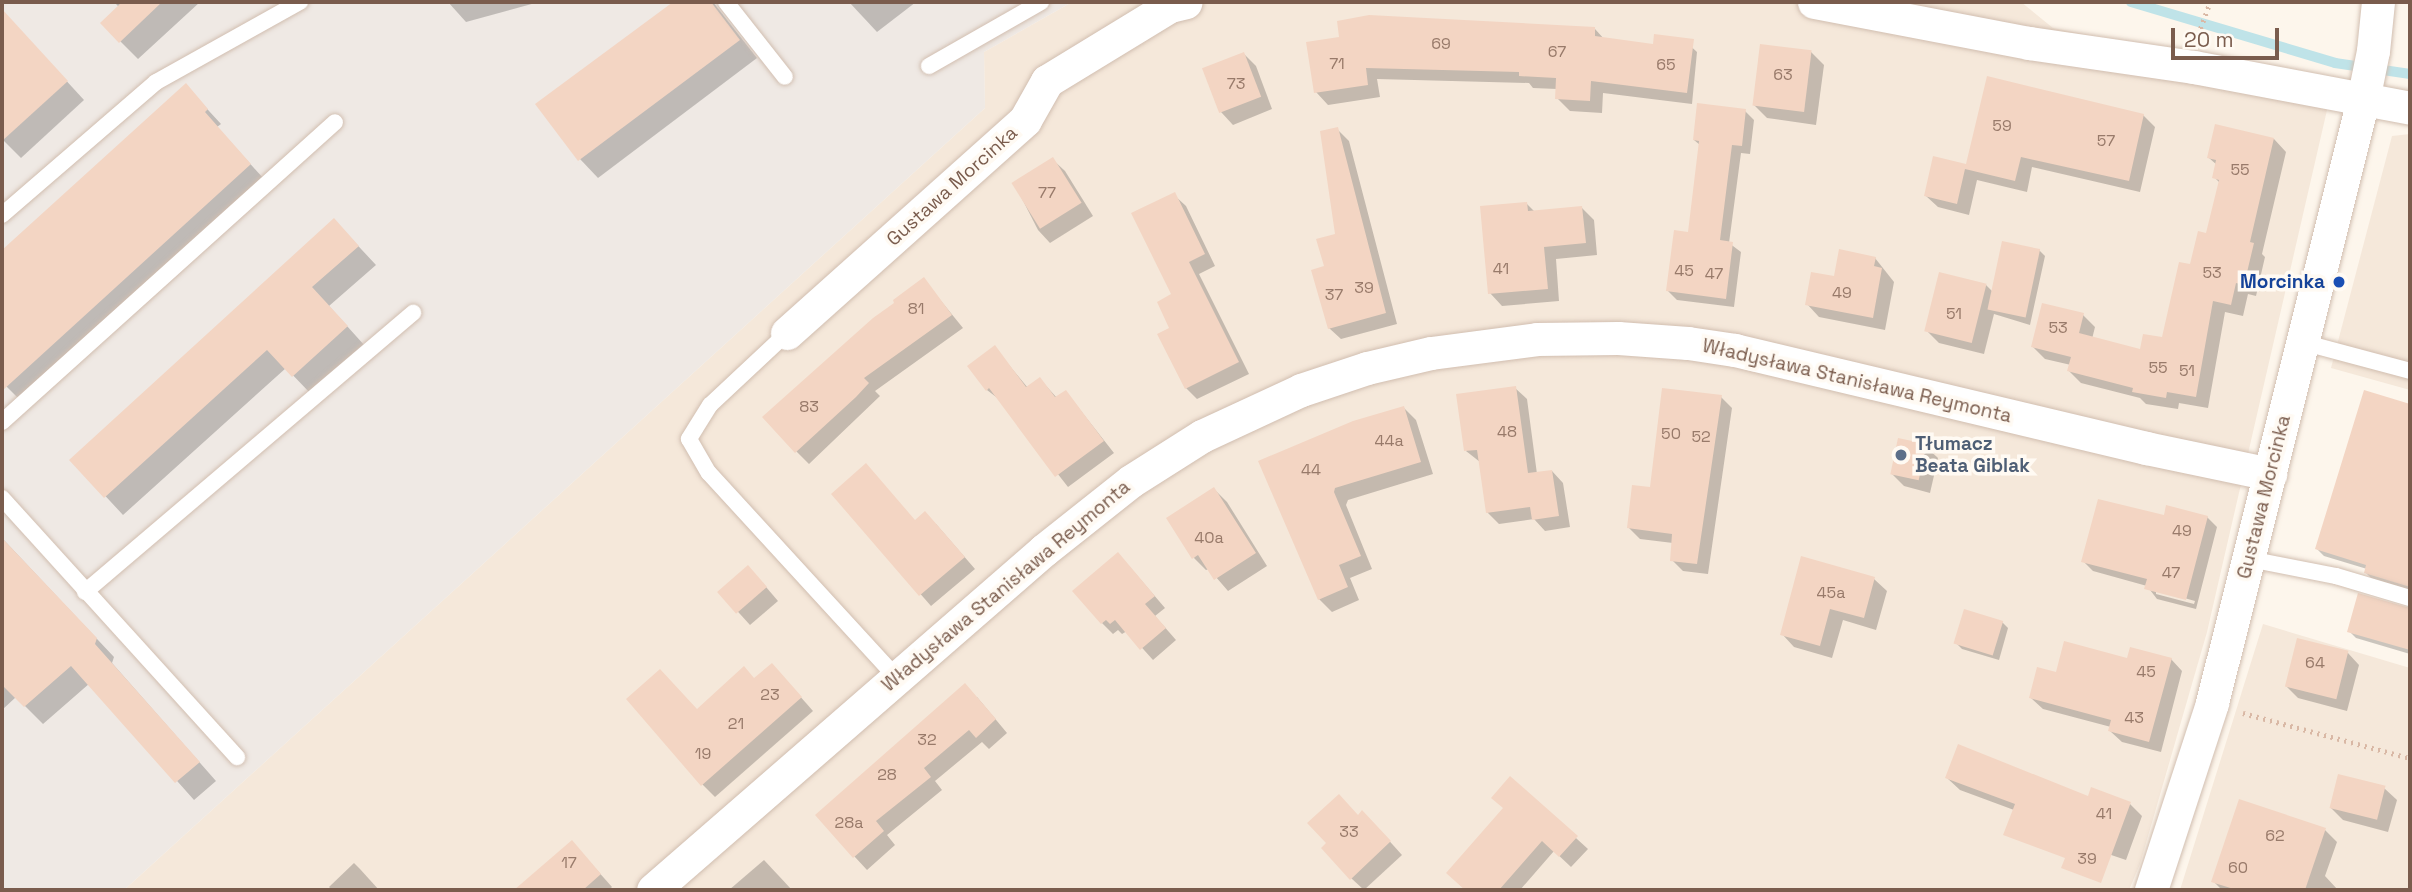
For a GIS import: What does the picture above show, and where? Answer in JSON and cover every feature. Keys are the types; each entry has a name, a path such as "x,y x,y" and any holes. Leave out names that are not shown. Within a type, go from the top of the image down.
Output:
{"street":[{"name":"Gustawa Morcinka","path":"787,333 1026,120 1047,81 1170,6 1186,2"},
{"path":"1814,2 2029,43 2364,92 2410,108"},
{"name":"Gustawa Morcinka","path":"2151,890 2212,703 2249,559 2364,92 2373,51 2378,2"},
{"name":"Władysława Stanisława Reymonta","path":"653,890 1044,550 1167,456 1301,390 1431,353 1550,338 1618,338 1735,349 2146,448 2270,474"}],"lane":[{"path":"2,215 156,82 300,2"},
{"path":"726,2 785,76"},
{"path":"929,66 1041,2"},
{"path":"2,422 335,122"},
{"path":"85,592 412,313"},
{"path":"787,333 709,405 689,439 709,473 897,678"},
{"path":"2302,342 2410,371"},
{"path":"2,498 237,757"},
{"path":"2249,559 2336,576 2410,598"}],"path":[{"path":"2198,35 2210,2"},
{"path":"2212,703 2410,758"}],"shaded area":[{"path":"2,2 1072,2 984,52 985,108 124,890 2,890"},
{"path":"1072,2 2021,2 2053,28 2333,84 2207,632 2140,864 2129,890 124,890 985,108 984,52"},
{"path":"2410,134 2410,390 2331,368 2392,136"},
{"path":"2263,624 2410,668 2410,890 2180,890"}],"building":[{"path":"122,2 162,2 119,43 100,23"},
{"path":"673,2 711,2 740,40 578,161 535,104"},
{"path":"2,9 68,81 2,141"},
{"path":"1369,15 1595,27 1595,36 1653,44 1654,34 1694,39 1687,93 1591,81 1590,101 1555,99 1556,78 1519,76 1519,72 1366,68 1368,85 1314,93 1306,42 1339,37 1337,21"},
{"path":"1760,44 1812,50 1804,112 1752,106"},
{"path":"1244,52 1261,97 1219,113 1202,68"},
{"path":"1987,76 2144,114 2129,181 2021,157 2015,181 1965,169 1957,204 1924,196 1933,156 1966,164"},
{"path":"186,83 208,109 205,112 251,164 2,391 2,250"},
{"path":"1697,103 1746,109 1742,146 1732,145 1720,240 1733,242 1726,299 1666,291 1674,230 1688,232 1699,141 1693,140"},
{"path":"2215,124 2274,138 2250,242 2254,243 2244,285 2236,283 2231,305 2213,301 2196,397 2167,392 2166,398 2132,392 2133,388 2067,371 2071,357 2031,347 2042,303 2084,313 2079,333 2140,349 2143,334 2162,337 2179,262 2190,264 2198,231 2206,233 2219,180 2212,178 2216,160 2207,158"},
{"path":"1338,127 1386,313 1328,329 1311,270 1324,266 1316,239 1335,234 1320,131"},
{"path":"1053,157 1082,203 1040,229 1011,183"},
{"path":"1175,192 1205,254 1189,262 1239,362 1185,389 1157,334 1169,328 1157,302 1171,294 1131,213"},
{"path":"1527,202 1528,211 1582,206 1586,243 1544,247 1548,289 1488,294 1480,206"},
{"path":"334,218 359,246 312,287 348,326 292,377 267,350 104,498 69,460"},
{"path":"2002,241 2040,249 2026,318 1987,309"},
{"path":"1839,249 1876,257 1874,266 1882,268 1873,318 1805,305 1811,272 1834,276"},
{"path":"1939,272 1987,284 1972,343 1924,331"},
{"path":"924,277 952,315 864,378 869,383 795,453 762,417 873,318 894,303 893,300"},
{"path":"995,345 1026,387 1040,377 1055,397 1066,390 1104,441 1055,477 989,388 986,391 967,366"},
{"path":"1516,386 1528,473 1552,470 1559,516 1532,520 1530,507 1486,513 1477,450 1464,451 1456,394"},
{"path":"1662,388 1722,395 1697,564 1670,561 1672,534 1627,528 1632,485 1650,487"},
{"path":"2364,390 2410,404 2410,587 2364,573 2366,565 2315,549"},
{"path":"1404,406 1421,462 1335,488 1334,492 1361,556 1339,565 1348,587 1318,600 1258,461 1353,421"},
{"path":"1898,438 1926,444 1919,480 1890,474"},
{"path":"866,463 915,520 925,511 965,557 919,596 831,494"},
{"path":"1214,487 1256,553 1214,580 1198,555 1192,559 1166,518"},
{"path":"2098,499 2164,515 2166,505 2208,516 2186,600 2144,589 2147,579 2081,562"},
{"path":"2,538 97,638 95,644 200,762 175,783 71,666 24,707 2,685"},
{"path":"1118,552 1155,596 1145,604 1166,628 1140,650 1115,620 1110,624 1106,620 1101,624 1072,591"},
{"path":"1801,556 1875,577 1864,618 1830,609 1820,646 1780,635"},
{"path":"748,565 767,587 736,614 717,592"},
{"path":"2358,593 2410,608 2410,650 2347,632"},
{"path":"1964,609 2003,621 1993,655 1953,643"},
{"path":"2297,638 2348,651 2336,699 2285,687"},
{"path":"2064,641 2127,658 2130,647 2172,658 2149,742 2108,731 2111,720 2029,698 2037,667 2056,672"},
{"path":"772,663 802,697 701,786 626,699 660,669 697,709 744,666 754,678"},
{"path":"965,683 996,719 976,738 969,730 924,768 931,777 876,821 884,831 853,858 815,815"},
{"path":"1958,744 2088,796 2091,787 2131,802 2101,883 2061,868 2065,858 2003,835 2015,804 1945,778"},
{"path":"2338,774 2386,786 2377,820 2330,808"},
{"path":"1510,776 1578,836 1559,857 1542,841 1499,890 1465,890 1446,873 1503,808 1491,798"},
{"path":"1339,794 1358,815 1362,810 1391,841 1350,880 1321,848 1326,843 1307,823"},
{"path":"2239,799 2326,828 2305,890 2237,890 2211,882"},
{"path":"572,840 601,874 583,890 514,890"}],"waterway":[{"path":"2131,2 2335,63 2410,74"}],"place":[{"name":"Morcinka","path":"2339,282"},
{"name":"Tłumacz Beata Giblak","path":"1901,455"}]}
